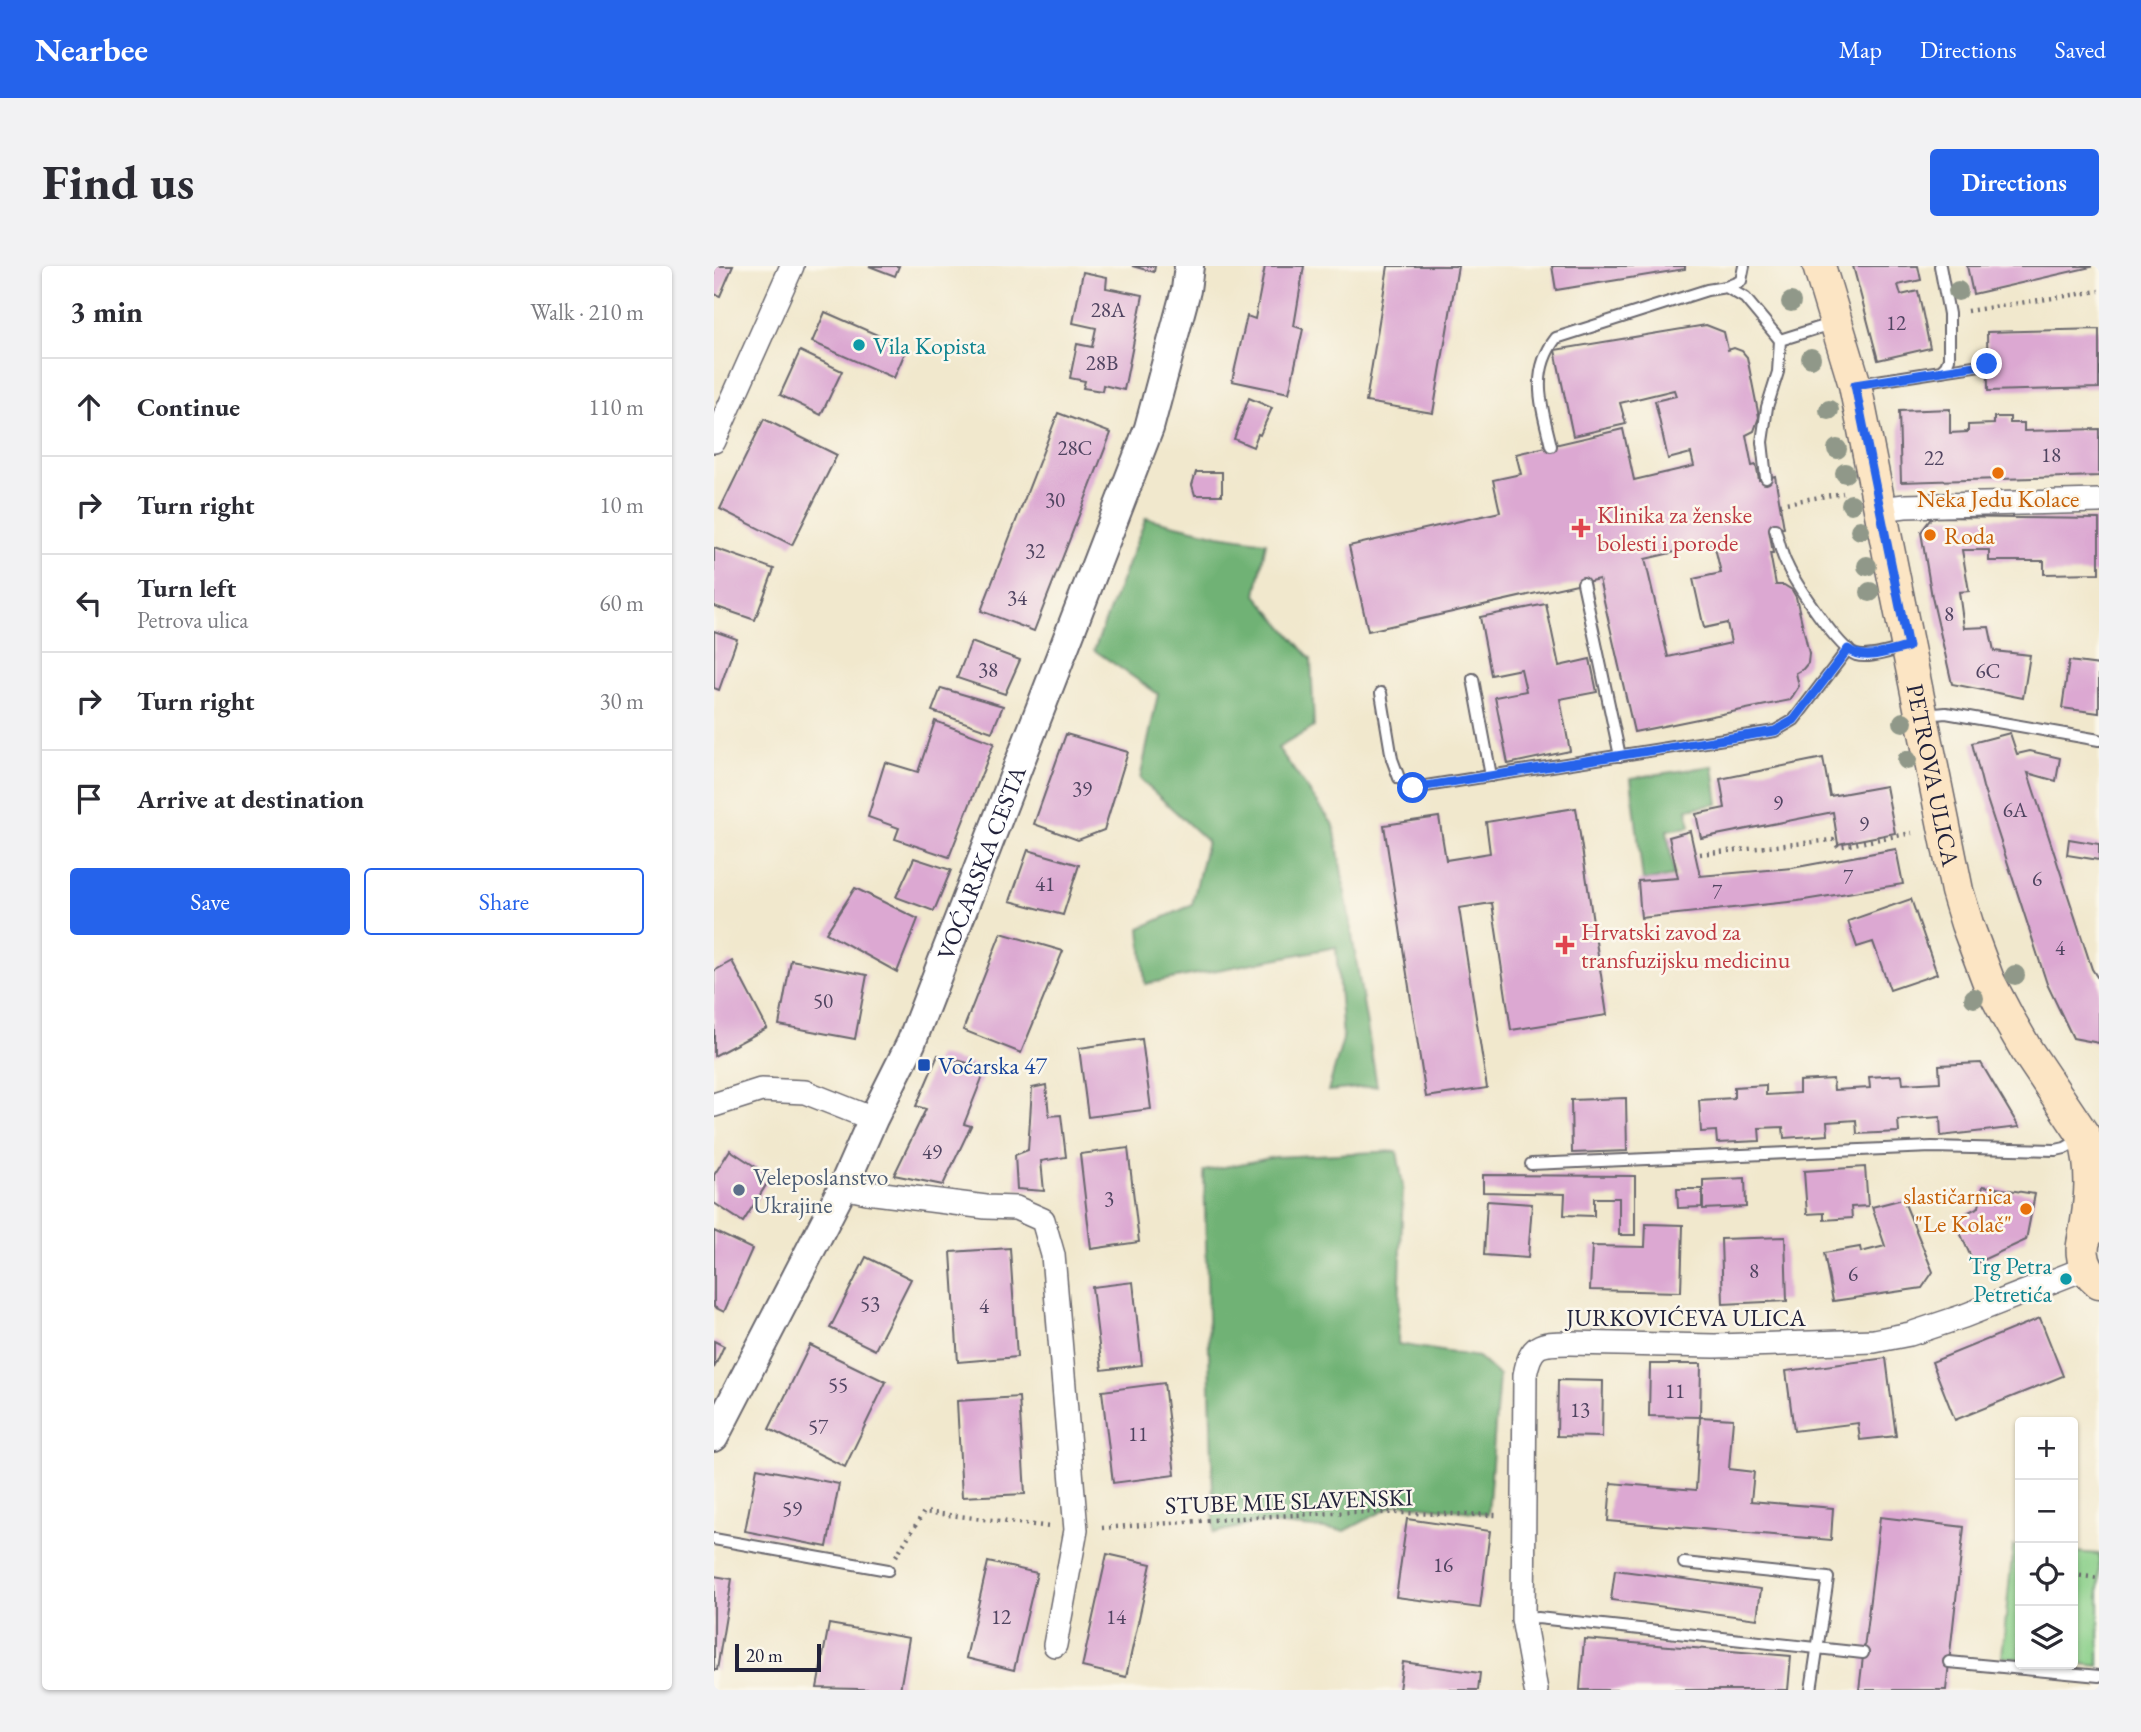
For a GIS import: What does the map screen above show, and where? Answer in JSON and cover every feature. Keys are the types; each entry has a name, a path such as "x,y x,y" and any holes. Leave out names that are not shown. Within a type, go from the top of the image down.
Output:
{"main road":[{"name":"PETROVA ULICA","path":"1819,266 1855,385 1957,891 1988,980 2026,1051 2091,1142 2088,1148 2092,1252"}],"street":[{"path":"714,441 792,266"},
{"name":"VOĆARSKA CESTA","path":"714,1437 843,1186 911,1042 1149,428 1186,289 1189,266"},
{"path":"1881,509 1905,506 2099,501"},
{"path":"714,1105 761,1090 805,1092 873,1119"},
{"path":"843,1186 880,1194 986,1208 1016,1208 1043,1220 1053,1255 1076,1530 1055,1645"},
{"name":"JURKOVIĆEVA ULICA","path":"1535,1690 1523,1619 1525,1375 1531,1353 1539,1346 1569,1343 1742,1346 1874,1341 1910,1334 1954,1320 2092,1252"}],"lane":[{"path":"1550,446 1539,379 1545,352 1556,338 1707,290 1727,288 1741,281 1744,266"},
{"path":"1940,266 1949,314 1948,359 1941,371"},
{"path":"1727,288 1745,298 1780,340 1778,372 1767,407 1762,442 1766,478"},
{"path":"1780,340 1837,323"},
{"path":"1855,385 1987,364"},
{"path":"1775,529 1786,565 1804,595 1848,649 1854,654 1866,656 1908,647"},
{"path":"1583,583 1620,756"},
{"path":"1381,693 1392,759 1399,778 1413,788 1775,731 1794,720 1848,649"},
{"path":"1473,678 1491,776"},
{"path":"1921,715 1946,713 2099,740"},
{"path":"1531,1164 1933,1147 2056,1150 2091,1142"},
{"path":"714,1539 888,1570"},
{"path":"1684,1563 1828,1578 1811,1690"},
{"path":"1523,1619 1538,1618 1863,1653"},
{"path":"1949,1662 2099,1676"}],"path":[{"path":"1949,314 2099,291"},
{"path":"1780,504 1843,493"},
{"path":"1700,854 1833,840 1838,847 1912,833"},
{"name":"STUBE MIE SLAVENSKI","path":"888,1570 924,1512 1076,1530 1354,1512 1503,1515"},
{"path":"2078,1576 2099,1578"}],"green space":[{"path":"1146,518 1219,535 1266,542 1256,595 1311,659 1314,727 1278,748 1334,826 1377,1086 1328,1091 1343,1039 1336,947 1145,984 1140,928 1192,905 1207,841 1140,779 1158,694 1094,650"},
{"path":"1713,766 1718,804 1687,809 1690,827 1667,830 1674,876 1643,881 1631,778"},
{"path":"1397,1151 1403,1186 1398,1344 1478,1357 1499,1376 1488,1514 1398,1503 1345,1531 1258,1523 1214,1533 1204,1171 1275,1157"},
{"path":"2013,1546 2015,1658 2002,1657"},
{"path":"2078,1552 2099,1554 2099,1666 2078,1664"}],"building":[{"path":"714,266 733,266 720,296 714,294"},
{"path":"869,266 899,266 895,276"},
{"path":"1132,266 1155,266 1154,272"},
{"path":"1265,266 1304,266 1294,326 1303,329 1289,393 1232,381 1247,316 1255,319"},
{"path":"1388,266 1458,266 1433,413 1366,402"},
{"path":"1552,266 1685,266 1685,269 1556,290"},
{"path":"1853,266 1918,266 1921,280 1898,285 1901,295 1918,291 1930,348 1878,360"},
{"path":"1967,266 2091,266 2091,267 1973,294"},
{"path":"1083,272 1107,277 1106,288 1143,295 1124,390 1103,385 1102,391 1083,388 1085,381 1070,378 1077,344 1092,347 1096,328 1073,323"},
{"name":"Vila Kopista","path":"825,312 907,348 894,378 812,342"},
{"path":"1706,325 1724,332 1728,350 1734,348 1747,357 1759,417 1754,431 1746,435 1752,466 1756,465 1759,480 1775,476 1784,528 1769,530 1776,585 1784,585 1792,590 1796,597 1809,653 1808,663 1796,673 1799,686 1790,700 1634,732 1599,579 1368,631 1349,546 1500,512 1493,480 1521,474 1516,454 1623,429 1634,480 1694,466 1691,453 1668,459 1655,401 1676,396 1674,390 1620,403 1626,424 1573,436 1555,350","holes":["1714,543 1721,573 1693,579 1704,628 1727,623 1731,643 1668,657 1645,559"]},
{"path":"2099,329 2099,388 1988,391 1987,332"},
{"path":"800,351 842,371 821,415 780,395"},
{"path":"1249,398 1272,408 1253,447 1234,439"},
{"path":"1950,409 1950,433 1968,432 1968,425 1994,424 1994,417 2010,417 2010,423 2024,423 2024,431 2099,429 2099,476 1901,482 1899,411"},
{"path":"1058,413 1111,433 1034,631 981,611"},
{"path":"764,419 837,455 792,545 720,509"},
{"path":"1196,472 1222,472 1222,495 1195,495 1192,485"},
{"path":"1932,517 2099,519 2099,573 2044,574 2044,561 1989,561 1989,550 1962,550 1969,591 1959,592 1964,628 1989,627 1994,651 2030,655 2023,698 1952,684 1932,597 1921,532"},
{"path":"714,548 774,569 755,620 714,606"},
{"path":"1546,604 1559,666 1590,659 1597,692 1560,699 1570,751 1508,764 1495,697 1526,691 1521,669 1491,675 1480,617"},
{"path":"714,631 737,639 719,690 714,688"},
{"path":"971,642 1020,660 1005,694 957,678"},
{"path":"2069,661 2099,665 2099,713 2062,708"},
{"path":"941,688 1003,706 992,732 932,711"},
{"path":"935,721 994,743 949,857 895,839 899,828 868,817 885,762 918,772"},
{"path":"2010,733 2017,754 2030,751 2060,758 2056,781 2028,773 2092,969 2099,980 2099,1043 2073,1038 2047,984 1983,787 1972,743"},
{"path":"1066,734 1128,752 1104,830 1078,840 1034,824"},
{"path":"1823,758 1830,796 1886,786 1895,833 1838,844 1833,812 1701,838 1696,814 1725,808 1720,779"},
{"path":"1576,808 1607,1015 1511,1030 1492,903 1459,908 1487,1088 1426,1097 1384,825 1439,817 1446,860 1490,853 1486,822"},
{"path":"1690,831 1700,876 1792,868 1896,849 1903,884 1798,901 1641,918 1638,881 1678,878 1669,837"},
{"path":"2069,839 2099,844 2099,860 2067,855"},
{"path":"1028,850 1079,865 1063,915 1010,901"},
{"path":"914,858 951,870 934,911 896,897"},
{"path":"855,888 918,919 897,972 826,933"},
{"path":"1911,899 1937,974 1890,990 1873,942 1857,947 1848,921"},
{"path":"1001,933 1063,951 1021,1053 963,1030"},
{"path":"791,960 867,975 855,1039 779,1025"},
{"path":"732,961 767,1028 714,1056 714,971"},
{"path":"1142,1039 1151,1109 1088,1117 1079,1048"},
{"path":"938,1055 986,1068 964,1124 971,1126 943,1185 894,1175 926,1109 916,1106"},
{"path":"1981,1063 2019,1127 1941,1136 1940,1117 1898,1120 1899,1132 1857,1134 1856,1120 1827,1122 1828,1135 1784,1138 1783,1127 1759,1128 1760,1141 1717,1143 1716,1131 1701,1132 1699,1100 1734,1098 1734,1087 1766,1085 1766,1095 1799,1093 1799,1081 1833,1079 1834,1090 1870,1088 1869,1077 1902,1075 1903,1084 1940,1082 1939,1065"},
{"path":"1046,1085 1049,1116 1061,1115 1066,1157 1041,1161 1044,1191 1017,1189 1015,1155 1028,1150 1032,1088"},
{"path":"1626,1098 1627,1151 1572,1153 1571,1100"},
{"path":"1128,1148 1139,1242 1091,1249 1080,1154"},
{"name":"Veleposlanstvo Ukrajine","path":"730,1150 771,1177 743,1222 714,1203 714,1175"},
{"path":"1865,1167 1868,1206 1851,1207 1852,1218 1824,1220 1824,1213 1807,1214 1804,1171"},
{"path":"1483,1175 1635,1176 1635,1235 1619,1235 1619,1198 1594,1198 1594,1216 1564,1215 1565,1194 1483,1192"},
{"path":"1745,1178 1746,1207 1703,1209 1703,1180"},
{"path":"1983,1186 2035,1194 2026,1240 1974,1264 1954,1219 1979,1207"},
{"path":"1677,1189 1702,1189 1702,1207 1678,1208"},
{"path":"1903,1199 1933,1272 1922,1288 1833,1301 1824,1253 1860,1247 1861,1252 1885,1246 1872,1207"},
{"path":"1487,1201 1532,1204 1528,1258 1484,1255"},
{"path":"1646,1224 1683,1225 1681,1292 1590,1290 1592,1246 1645,1247"},
{"path":"714,1231 752,1249 724,1312 714,1307"},
{"path":"1785,1237 1787,1301 1723,1304 1721,1239"},
{"path":"1010,1248 1017,1357 958,1362 951,1252"},
{"path":"866,1257 911,1279 875,1350 830,1328"},
{"path":"1133,1282 1142,1365 1102,1370 1092,1287"},
{"path":"2040,1318 2063,1376 1955,1420 1932,1362"},
{"path":"714,1341 724,1346 714,1368"},
{"path":"810,1345 886,1382 845,1467 769,1429"},
{"path":"1886,1358 1896,1436 1860,1440 1858,1423 1794,1431 1786,1371"},
{"path":"1650,1364 1701,1364 1700,1417 1649,1416"},
{"path":"1558,1380 1603,1381 1602,1437 1557,1436"},
{"path":"1164,1383 1175,1475 1113,1483 1102,1391"},
{"path":"1019,1397 1025,1494 962,1497 957,1401"},
{"path":"1700,1417 1733,1419 1729,1469 1754,1472 1751,1501 1833,1508 1831,1540 1608,1521 1611,1483 1696,1490"},
{"path":"757,1468 839,1484 827,1547 745,1531"},
{"path":"1880,1517 1964,1527 1946,1690 1859,1690"},
{"path":"1407,1519 1490,1531 1480,1608 1396,1597"},
{"path":"1107,1554 1151,1564 1126,1677 1082,1667"},
{"path":"988,1562 1037,1573 1014,1670 966,1658"},
{"path":"1615,1570 1761,1589 1757,1619 1611,1600"},
{"path":"714,1576 732,1579 717,1670 714,1670"},
{"path":"829,1624 909,1638 900,1690 817,1688"},
{"path":"1584,1639 1791,1656 1788,1690 1580,1690"},
{"path":"1403,1662 1480,1673 1478,1690 1399,1690"}],"place":[{"name":"Vila Kopista","path":"859,345"},
{"name":"Neka Jedu Kolace","path":"1998,473"},
{"name":"Klinika za ženske bolesti i porode","path":"1581,528"},
{"name":"Roda","path":"1930,535"},
{"name":"Hrvatski zavod za transfuzijsku medicinu","path":"1565,945"},
{"name":"Voćarska 47","path":"924,1065"},
{"name":"Veleposlanstvo Ukrajine","path":"739,1190"},
{"name":"slastičarnica \"Le Kolač\"","path":"2026,1209"},
{"name":"Trg Petra Petretića","path":"2066,1279"}],"route":[{"path":"1413,788 1775,731 1794,720 1848,649 1854,654 1866,656 1908,647 1855,385 1987,364"}]}
